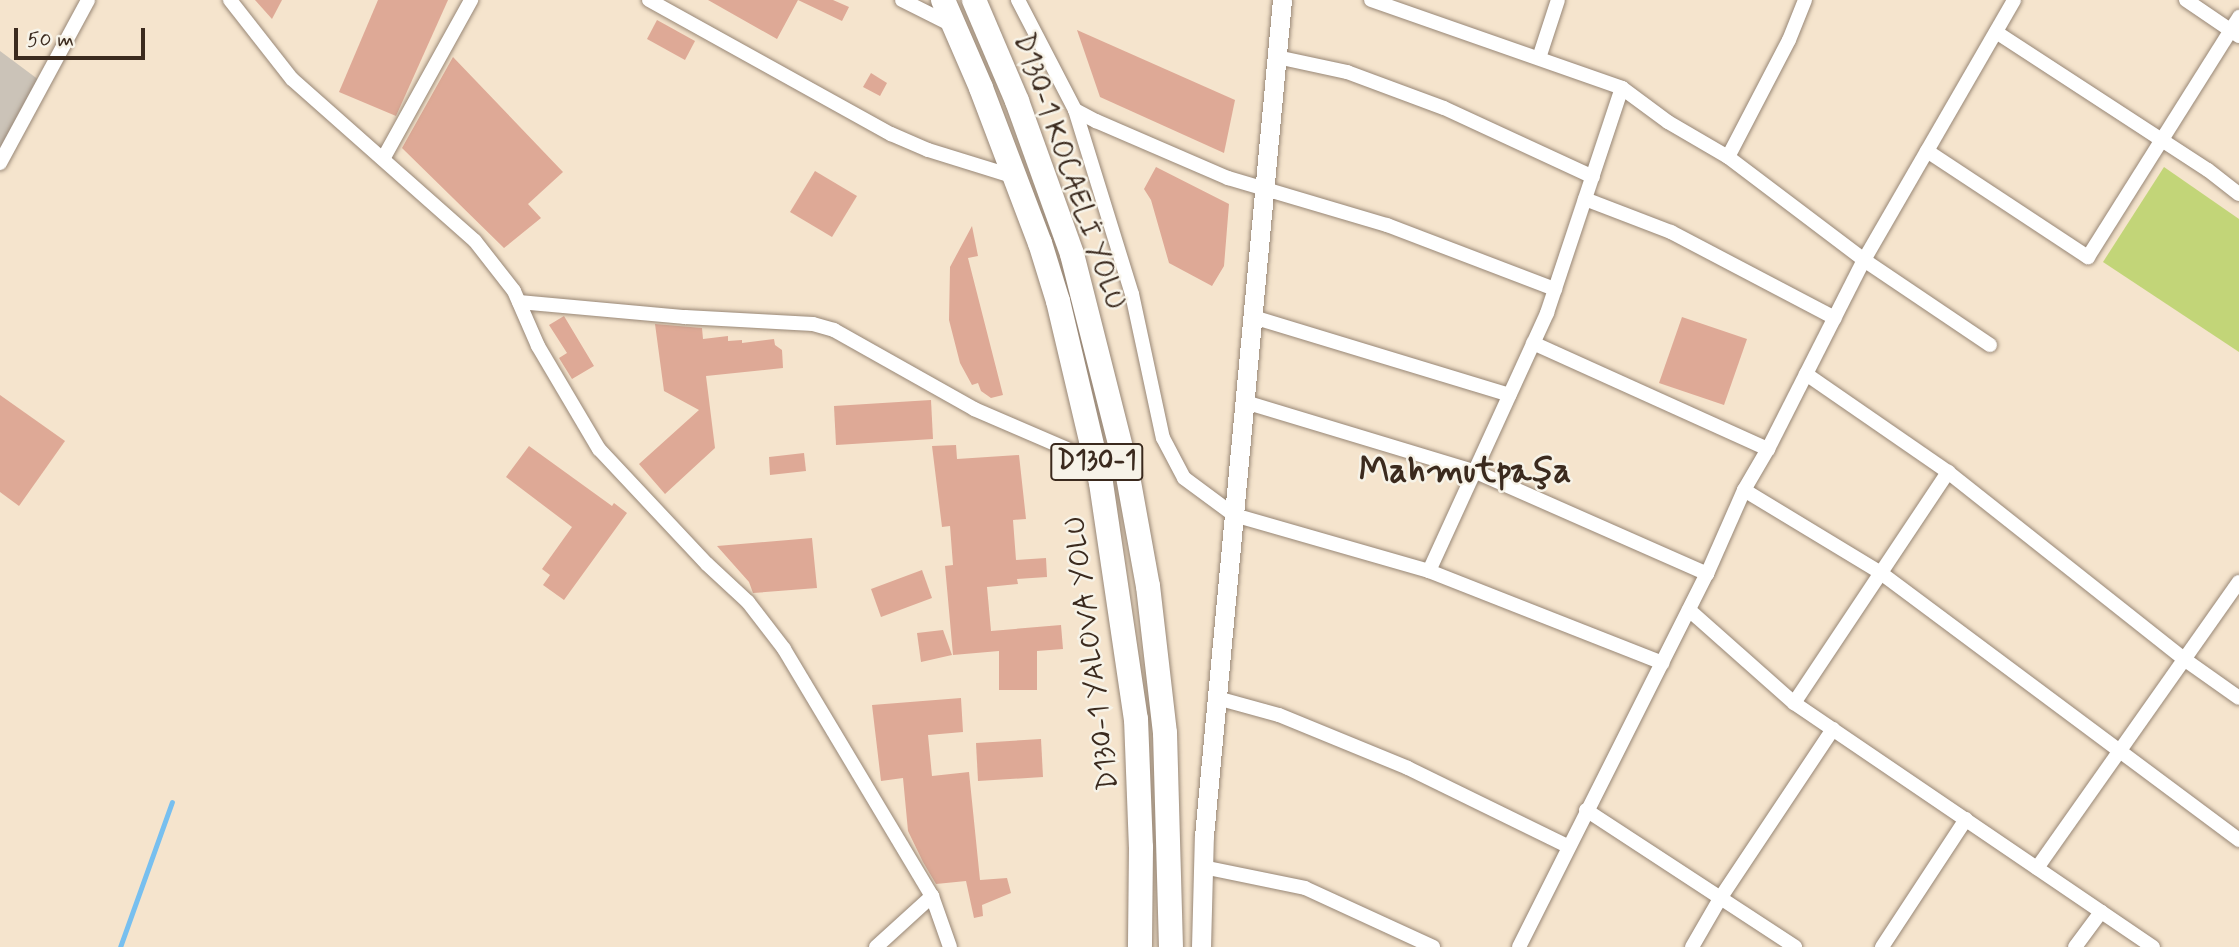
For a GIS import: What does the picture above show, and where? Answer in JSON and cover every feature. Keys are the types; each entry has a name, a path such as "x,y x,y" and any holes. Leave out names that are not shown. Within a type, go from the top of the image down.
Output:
{"highway":[{"name":"D130-1 YALOVA YOLU","path":"943,0 1015,177 1058,302 1097,462 1112,546 1136,719 1140,810 1140,947"},
{"name":"D130-1 KOCAELİ YOLU","path":"974,0 1017,101 1072,254 1127,471 1149,586 1161,695 1170,825 1171,947"}],"main road":[{"path":"1201,947 1203,867 1217,698 1282,0"}],"street":[{"path":"0,163 88,0"},
{"path":"230,0 292,79 475,241 514,291 564,393 599,449 708,564 748,602 784,649 932,896 950,947"},
{"path":"383,159 471,0"},
{"path":"649,0 891,134 928,150 1015,177"},
{"path":"902,0 954,26"},
{"path":"1018,0 1075,110 1132,294 1163,438 1184,478 1234,515 1429,571 1662,663"},
{"path":"1371,0 1622,88 1668,122 1728,156 1864,260 1990,345"},
{"path":"1539,58 1558,0"},
{"path":"1728,156 1789,40 1805,0"},
{"path":"1519,947 1707,574 1744,490 1768,449 1864,260 2014,0"},
{"path":"1927,151 2088,257 2161,139 2236,28 2186,0"},
{"path":"1996,32 2161,139 2239,194"},
{"path":"1277,57 1347,72 1444,108 1592,177"},
{"path":"1429,571 1555,289 1622,88"},
{"path":"1075,110 1111,129 1228,178 1387,225 1555,289"},
{"path":"1585,199 1671,232 1835,318"},
{"path":"519,302 685,317 813,324 834,330 974,408 1097,462"},
{"path":"1253,317 1509,395"},
{"path":"1533,343 1768,449"},
{"path":"1805,374 1948,472 2184,659 2239,698"},
{"path":"1245,402 1474,471 1707,574"},
{"path":"1794,703 1948,472"},
{"path":"1744,490 1881,573 2239,840"},
{"path":"2038,868 2117,751 2239,582"},
{"path":"1689,610 1794,703 2153,947"},
{"path":"1217,698 1279,715 1408,768 1569,848"},
{"path":"1692,947 1721,897 1833,729"},
{"path":"1586,810 1795,947"},
{"path":"1881,947 1966,819"},
{"path":"1203,867 1305,888 1433,947"},
{"path":"876,947 932,896"},
{"path":"2076,947 2101,912"}],"shaded area":[{"path":"0,51 39,80 0,154"}],"green space":[{"path":"2164,167 2239,219 2239,352 2103,262"}],"building":[{"path":"255,0 282,0 272,19"},
{"path":"378,0 448,0 396,116 339,92"},
{"path":"708,0 798,0 777,39"},
{"path":"798,0 833,0 849,7 842,21"},
{"path":"657,20 695,41 685,60 647,39"},
{"path":"1077,30 1235,100 1224,153 1100,97"},
{"path":"453,57 563,172 528,204 541,218 504,248 402,148"},
{"path":"871,73 887,83 880,96 863,87"},
{"path":"1156,167 1229,204 1224,266 1212,286 1169,263 1151,200 1144,189"},
{"path":"815,171 857,196 832,237 790,212"},
{"path":"972,226 978,256 968,258 1003,395 991,398 981,391 978,383 972,385 960,363 949,320 950,267"},
{"path":"564,316 594,366 572,379 559,358 567,353 549,325"},
{"path":"1682,317 1747,339 1724,405 1659,383"},
{"path":"655,324 702,328 703,339 728,336 728,341 742,340 742,343 774,339 775,345 782,350 783,368 706,376 715,448 665,494 639,464 699,410 664,391"},
{"path":"0,395 65,441 19,506 0,492"},
{"path":"931,400 933,439 836,445 834,406"},
{"path":"956,445 957,459 1019,455 1026,519 1013,520 1016,560 1046,558 1047,577 1017,579 1018,584 987,587 991,631 1061,625 1063,649 1037,651 1037,690 999,690 999,651 953,655 945,566 953,565 950,526 942,527 932,446"},
{"path":"529,446 612,506 614,503 627,513 564,600 543,585 550,575 542,569 572,527 506,477"},
{"path":"804,453 806,471 770,475 769,457"},
{"path":"812,538 817,588 753,593 749,582 717,546"},
{"path":"922,570 932,598 881,617 871,589"},
{"path":"943,630 952,655 921,662 917,633"},
{"path":"961,698 963,732 928,735 932,776 969,772 980,880 1007,878 1011,893 982,905 983,916 974,918 966,881 936,884 923,862 908,831 903,778 881,781 872,705"},
{"path":"1041,739 1043,777 978,781 976,743"}],"waterway":[{"path":"120,947 172,802"}],"district":[{"name":"Mahmutpaşa","path":"1465,471"}]}
